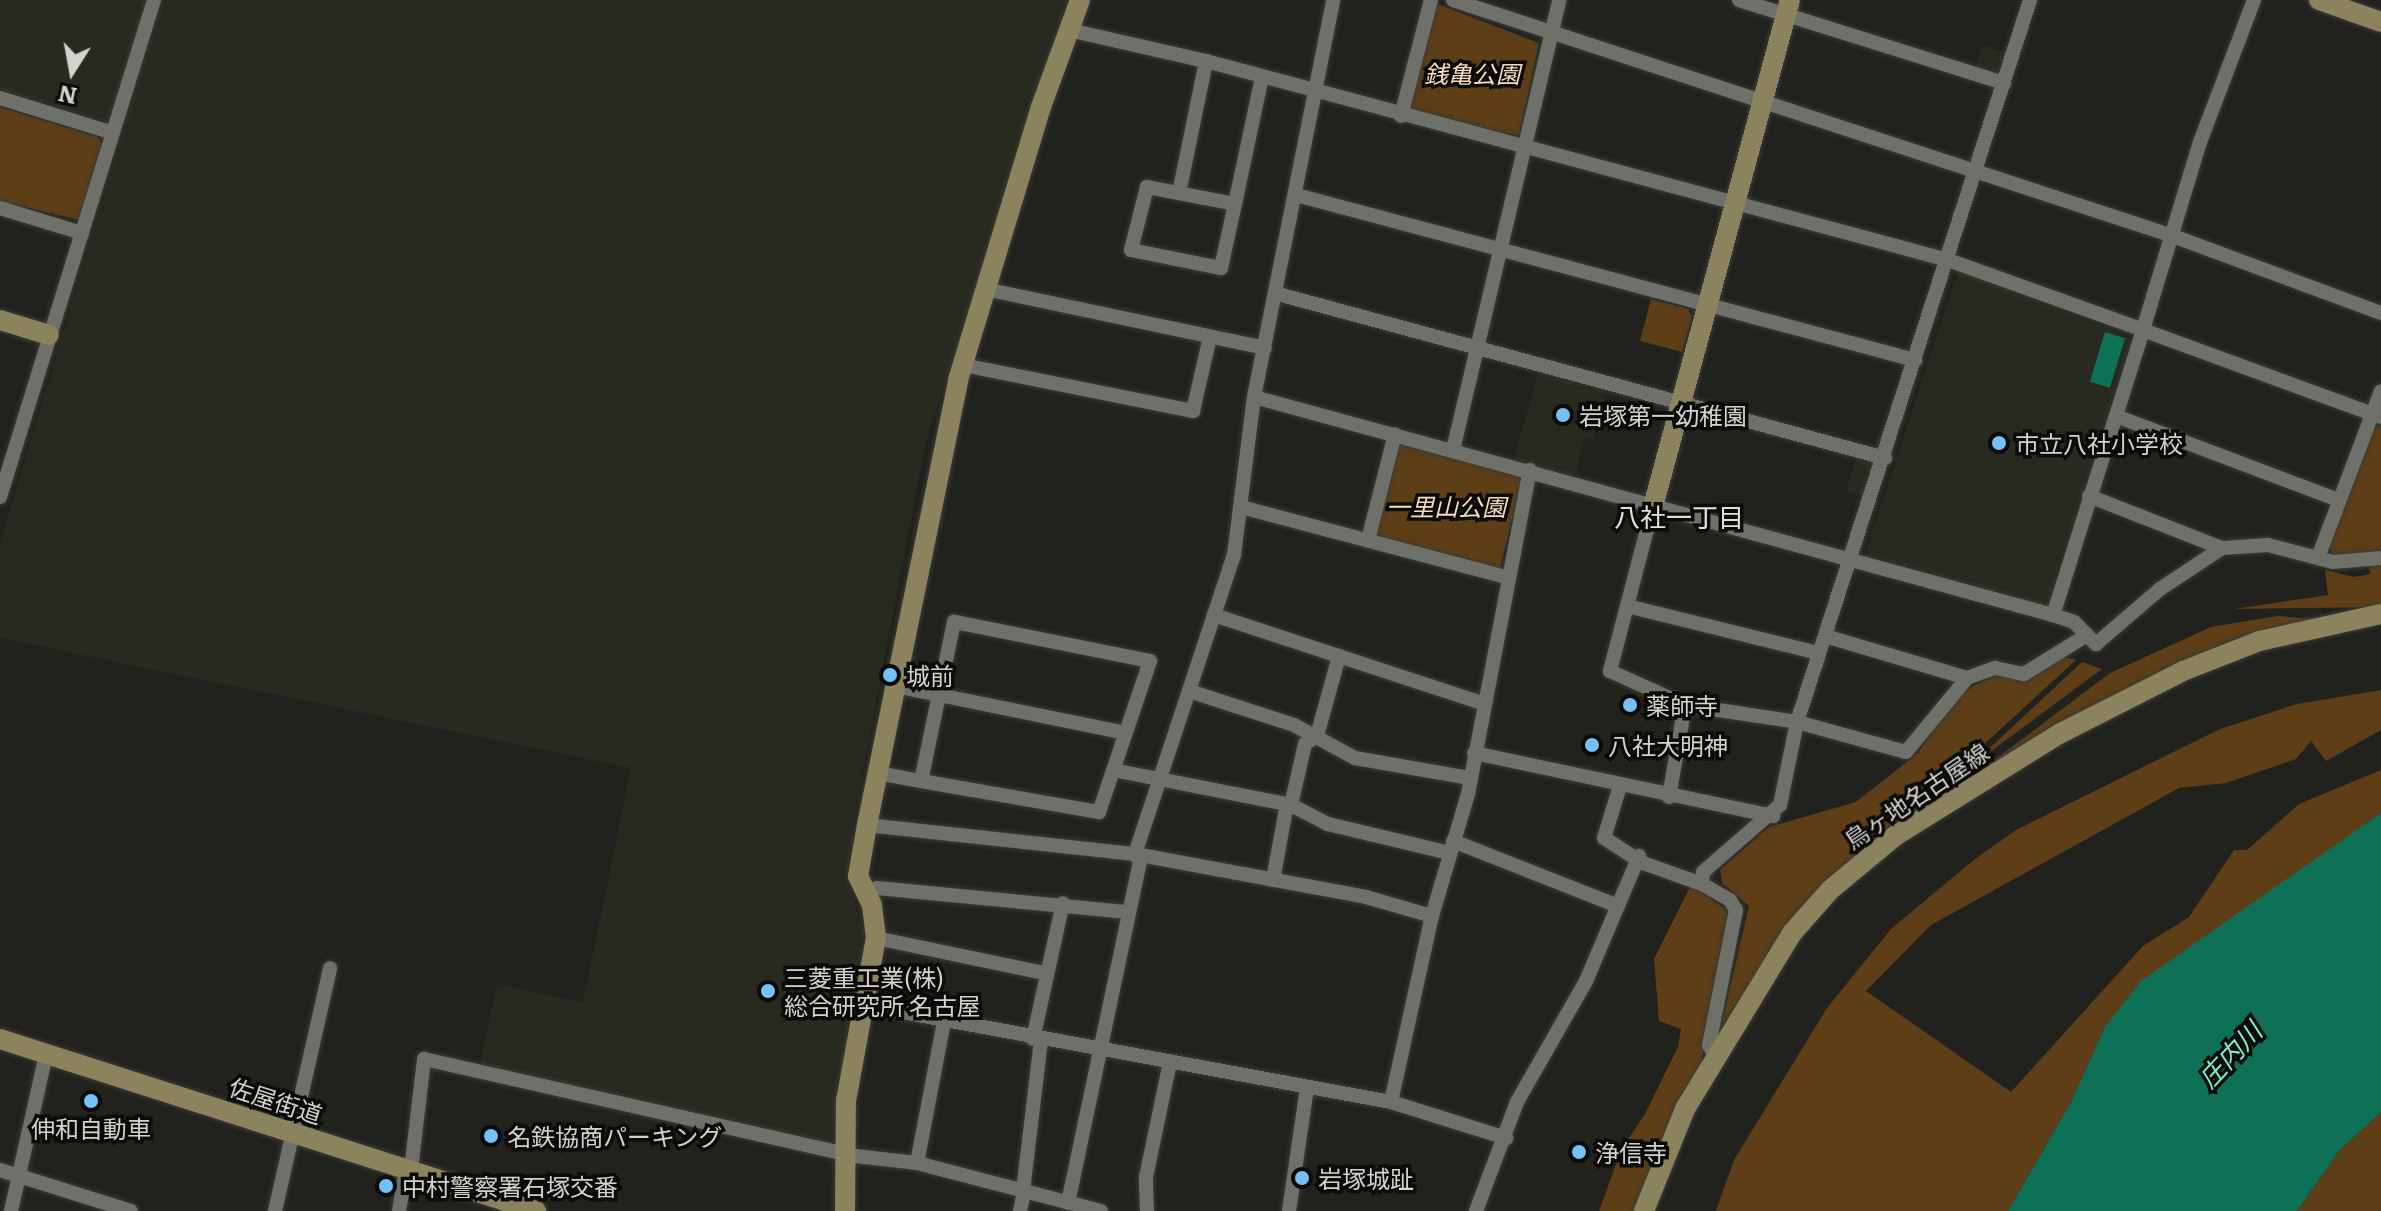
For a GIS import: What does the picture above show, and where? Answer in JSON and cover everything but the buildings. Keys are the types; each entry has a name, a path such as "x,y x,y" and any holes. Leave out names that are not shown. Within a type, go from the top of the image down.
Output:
{"street":[{"path":"0,497 154,0"},
{"path":"845,1211 846,1101 876,938 876,918 858,876 877,773 963,365 1080,0"},
{"path":"1135,854 1234,555 1254,397 1278,294 1333,0"},
{"path":"1401,116 1431,0"},
{"path":"1453,0 1762,104 2173,236 2381,313"},
{"path":"1453,450 1559,0"},
{"path":"1739,0 1788,8 2004,83"},
{"path":"1702,884 1703,872 1773,816 1780,805 1797,722 1885,458 2030,0"},
{"path":"2053,615 2200,142 2254,0"},
{"path":"2319,0 2381,22"},
{"path":"1788,8 1610,671 1685,705 1797,722 1906,752 1967,678 1995,668 2024,674 2087,635"},
{"path":"1069,30 1206,61 1316,94 1948,260 2377,416"},
{"path":"1179,193 1206,61"},
{"path":"1235,204 1147,187 1131,250 1221,268 1235,204 1262,77"},
{"path":"0,98 113,133"},
{"path":"1296,195 1915,360"},
{"path":"0,208 82,233"},
{"path":"985,289 1265,348"},
{"path":"1278,294 1885,458"},
{"path":"0,320 49,335"},
{"path":"963,365 1193,411 1210,337"},
{"path":"2319,555 2338,500 2377,416 2381,391"},
{"path":"1254,397 1654,503 2053,615 2074,622 2096,644 2160,589 2222,548"},
{"path":"2116,416 2338,500"},
{"path":"1368,540 1395,434"},
{"path":"1391,1102 1432,916 1470,778 1530,470"},
{"path":"2089,496 2222,548 2268,545 2319,555 2333,562 2381,558"},
{"path":"1241,507 1509,578"},
{"path":"1627,606 1819,653"},
{"name":"鳥ヶ地名古屋線","path":"1644,1211 1673,1133 1715,1056 1792,933 1830,890 1958,792 2183,671 2259,641 2381,614"},
{"path":"1214,615 1485,704"},
{"path":"877,773 921,781 1099,812 1150,661 954,622 921,781"},
{"path":"1825,636 1967,678"},
{"path":"1273,880 1305,744 1317,736 1339,656"},
{"path":"895,686 1125,733"},
{"path":"1189,691 1317,736 1355,758 1470,778"},
{"path":"1669,797 1685,705"},
{"path":"1474,753 1669,797 1773,816"},
{"path":"1113,770 1161,776 1289,805 1328,824 1452,847 1618,906"},
{"path":"1620,786 1604,838 1639,856 1643,863 1702,884 1730,900 1736,910 1709,1045 1715,1056"},
{"path":"867,825 1135,854 1273,880 1432,916"},
{"path":"1068,1203 1140,861 1135,854"},
{"path":"1476,1211 1517,1102 1586,981 1639,856"},
{"path":"865,893 877,888 1002,902 1063,903 1128,912"},
{"path":"1020,1211 1044,973 1063,903"},
{"path":"876,938 1044,973"},
{"path":"281,1210 294,1133 330,968"},
{"path":"864,1005 1037,1040 1391,1102 1506,1138"},
{"path":"917,1163 944,1021"},
{"name":"佐屋街道","path":"0,1039 536,1211"},
{"path":"11,1211 46,1054"},
{"path":"399,1211 424,1059 845,1154 917,1163 1101,1211"},
{"path":"1147,1211 1146,1177 1170,1062"},
{"path":"1289,1211 1307,1088"},
{"path":"0,1170 131,1211"}],"shaded area":[{"path":"0,0 147,0 112,116 102,121 0,89"},
{"path":"163,0 1068,0 925,445 855,814 847,880 864,933 830,1143 480,1065 497,984 583,1003 631,768 0,638 0,543"},
{"path":"1983,45 2005,52 1999,71 1975,67"},
{"name":"市立八社小学校","path":"1958,271 2131,338 2048,600 2040,604 1870,555 1867,548"},
{"name":"岩塚第一幼稚園","path":"1538,374 1605,392 1593,440 1584,438 1575,476 1514,459"},
{"path":"1856,457 1874,467 1865,496 1846,491"}],"green space":[{"name":"銭亀公園","path":"1435,3 1539,43 1519,136 1407,110"},
{"path":"0,107 98,137 102,145 79,220 0,201"},
{"path":"1651,299 1688,309 1692,316 1682,352 1640,341"},
{"path":"2381,425 2381,551 2333,554 2328,547 2374,429"},
{"name":"一里山公園","path":"1401,445 1517,475 1521,482 1500,568 1377,536 1373,531 1394,449"},
{"path":"2381,564 2381,607 2234,609 2328,595 2325,570 2354,577 2370,574 2369,565"},
{"path":"2278,616 2313,619 1972,777 2110,673 2211,627"},
{"path":"2060,656 2076,660 1955,771 1946,793 1757,973 1720,1030 1749,906 1722,883 1720,870 1769,827 1856,802 1918,753 1956,699 1975,685 1996,676 2028,680"},
{"path":"2082,662 2102,669 1967,769"},
{"path":"2381,690 2381,730 2326,761 2311,741 2296,759 2226,783 2179,788 1931,925 1866,991 2011,1092 2143,946 2189,917 2234,850 2247,850 2299,804 2381,770 2381,813 2105,1027 2071,1102 2008,1211 1716,1211 1734,1160 1827,1008 1891,929 1975,859 2016,830 2220,729 2297,704"},
{"path":"1691,885 1727,910 1728,920 1701,1063 1637,1211 1599,1211 1622,1148 1645,1114 1678,1047 1681,1029 1659,1021 1654,959"},
{"path":"2381,1112 2381,1211 2297,1211 2339,1151"}],"water":[{"path":"2105,332 2125,338 2110,388 2090,382"},
{"name":"庄内川","path":"2381,813 2381,1112 2339,1151 2297,1211 2008,1211 2071,1102 2105,1027 2141,981"}],"place":[{"name":"岩塚第一幼稚園","path":"1563,415"},
{"name":"市立八社小学校","path":"1999,443"},
{"name":"城前","path":"890,675"},
{"name":"薬師寺","path":"1630,705"},
{"name":"八社大明神","path":"1592,745"},
{"name":"三菱重工業(株) 総合研究所 名古屋","path":"768,991"},
{"name":"伸和自動車","path":"91,1101"},
{"name":"名鉄協商パーキング","path":"491,1136"},
{"name":"浄信寺","path":"1579,1152"},
{"name":"岩塚城趾","path":"1302,1178"},
{"name":"中村警察署石塚交番","path":"386,1186"}],"district":[{"name":"八社一丁目","path":"1679,516"}]}
